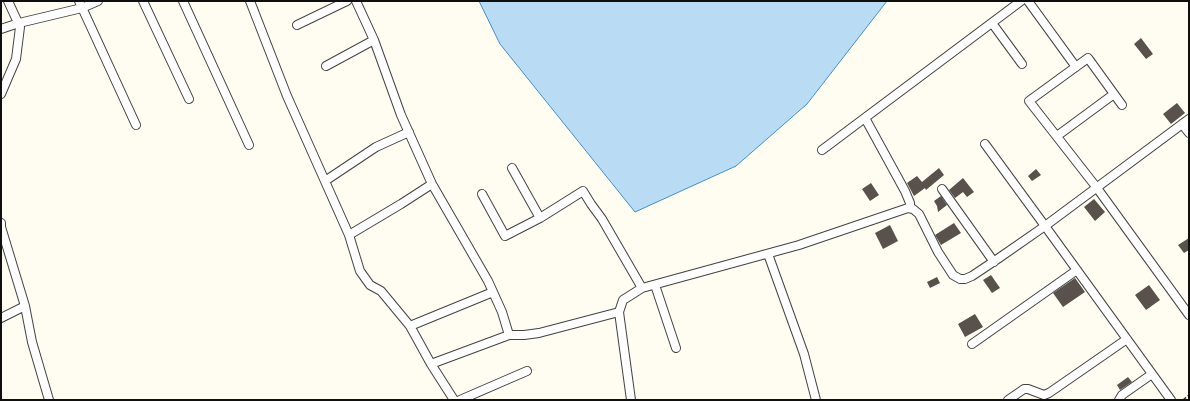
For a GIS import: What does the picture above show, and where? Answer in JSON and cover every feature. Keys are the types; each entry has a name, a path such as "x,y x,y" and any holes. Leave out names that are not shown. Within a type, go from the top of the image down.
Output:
{"street":[{"path":"1,94 16,59 20,27 8,1"},
{"path":"1,29 98,1"},
{"path":"143,1 189,99"},
{"path":"183,1 249,145"},
{"path":"250,1 287,96 349,235 360,271 370,286 381,291 410,326 431,364 454,400"},
{"path":"297,25 347,1"},
{"path":"356,1 374,40 401,115 432,184 488,281 502,312 509,335"},
{"path":"822,150 1021,1"},
{"path":"1028,1 1076,67"},
{"path":"80,5 136,126"},
{"path":"992,23 1022,64"},
{"path":"326,66 374,40"},
{"path":"1122,105 1088,58 1029,101 1097,188 1188,310"},
{"path":"1057,136 1114,94"},
{"path":"865,118 905,191 909,200 910,208"},
{"path":"631,400 620,312 623,300 642,288 821,238 906,208 916,210 919,214 949,270 956,278 965,279 994,262 1045,226 1186,121 1189,133"},
{"path":"325,181 376,148 409,132"},
{"path":"985,144 1171,400"},
{"path":"512,168 540,218"},
{"path":"349,235 432,184"},
{"path":"942,189 994,262"},
{"path":"482,194 505,236 540,218 583,191 602,219 642,288"},
{"path":"1,223 25,306 32,342 49,400"},
{"path":"768,254 804,354 816,400"},
{"path":"972,344 1077,270"},
{"path":"655,285 676,348"},
{"path":"410,326 493,292"},
{"path":"1,318 25,306"},
{"path":"431,364 509,335 539,333 620,312"},
{"path":"1008,400 1024,389 1044,395 1048,394 1127,339"},
{"path":"460,400 527,371"},
{"path":"1119,400 1122,395 1152,374"}],"path":[{"path":"1183,400 1189,395"}],"water":[{"path":"479,1 887,1 807,104 736,166 635,212 500,44"}],"building":[{"path":"1141,38 1153,54 1146,59 1134,44"},
{"path":"1177,103 1185,113 1171,124 1163,114"},
{"path":"939,168 944,175 926,190 925,188 914,196 907,183 917,176 922,182"},
{"path":"1036,169 1041,175 1032,181 1028,176"},
{"path":"963,178 974,192 967,197 963,192 955,198 949,190"},
{"path":"871,183 879,195 870,201 862,189"},
{"path":"941,196 947,205 938,212 934,201"},
{"path":"1094,199 1105,212 1095,221 1084,207"},
{"path":"954,223 961,233 941,245 935,235"},
{"path":"890,225 898,241 883,249 875,233"},
{"path":"1189,238 1189,250 1184,253 1178,245"},
{"path":"991,275 1000,288 992,293 983,280"},
{"path":"937,277 940,283 930,288 927,282"},
{"path":"1075,278 1085,292 1063,307 1053,293"},
{"path":"1149,285 1160,300 1146,310 1135,295"},
{"path":"975,314 983,327 965,337 958,324"},
{"path":"1128,377 1132,382 1120,390 1117,385"}]}
